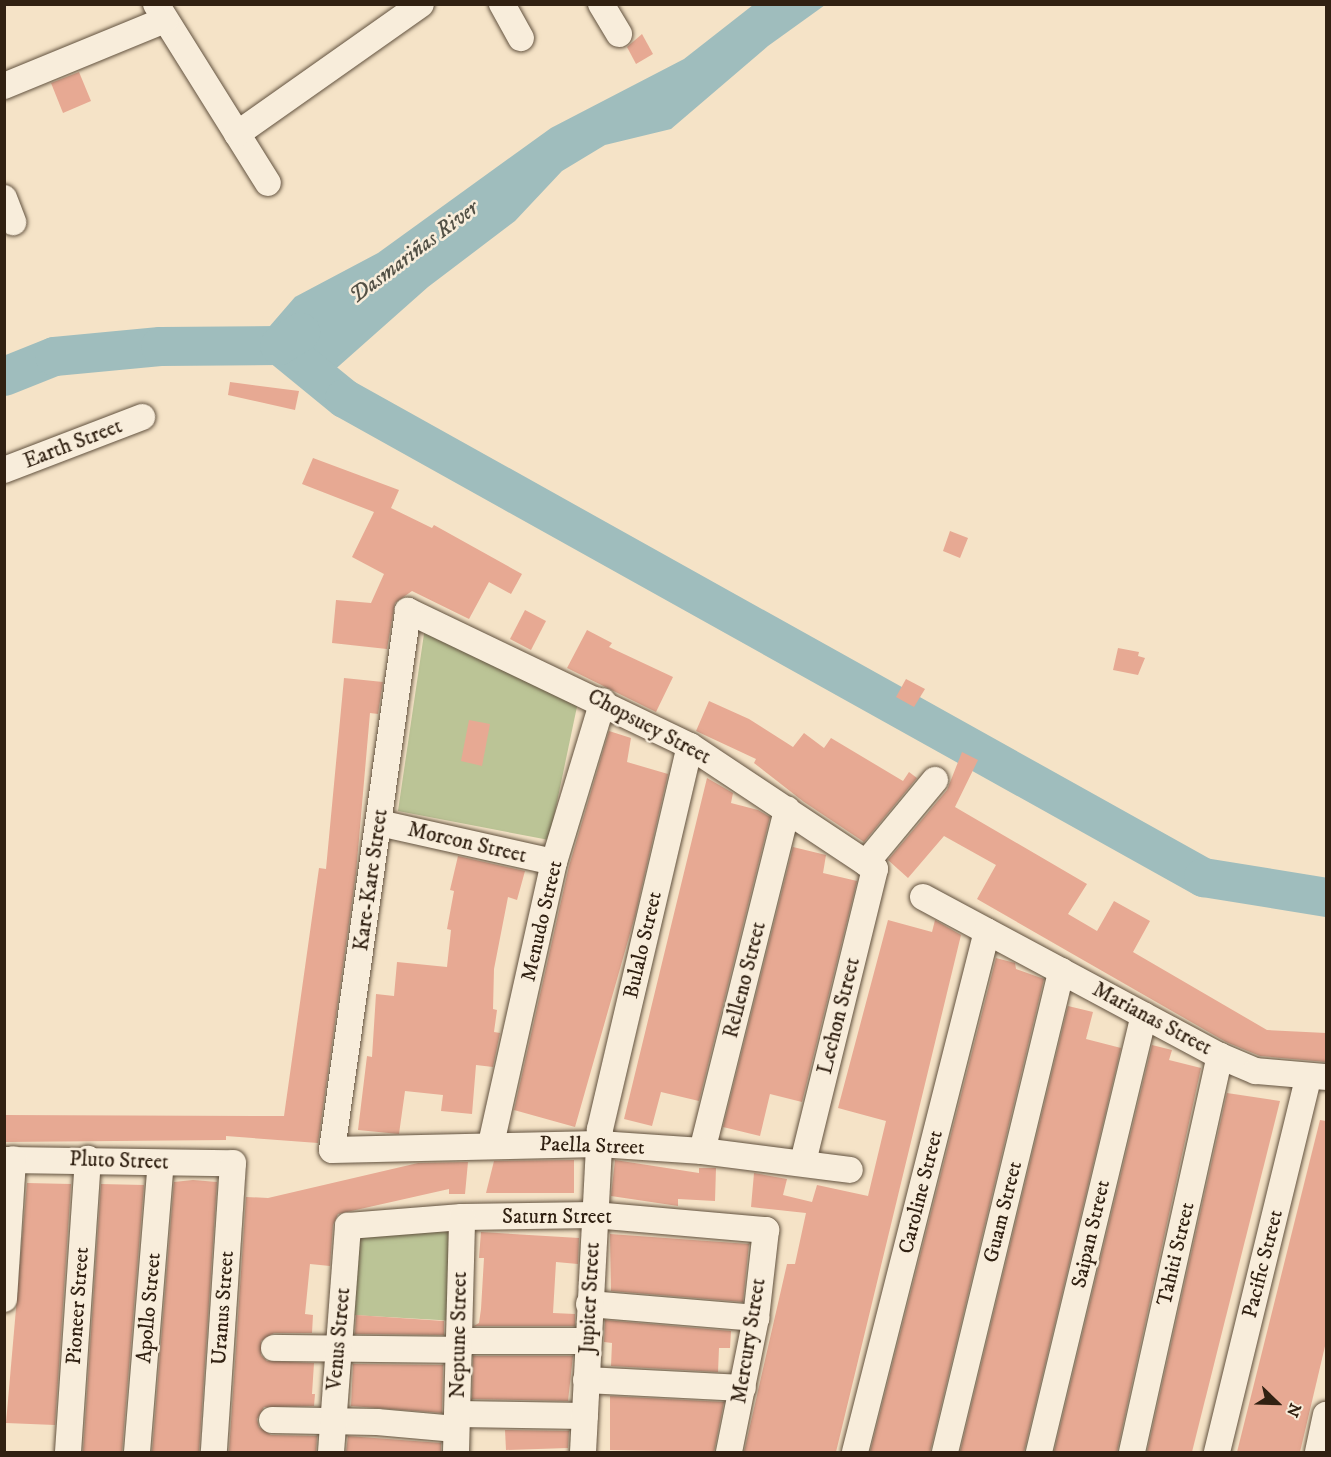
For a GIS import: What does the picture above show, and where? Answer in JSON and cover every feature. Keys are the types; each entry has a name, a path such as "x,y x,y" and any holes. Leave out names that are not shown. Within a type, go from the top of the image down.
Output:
{"street":[{"path":"502,4 520,38"},
{"path":"601,4 619,34"},
{"path":"237,134 416,6"},
{"path":"4,86 161,12 268,183"},
{"path":"4,198 13,222"},
{"name":"Earth Street","path":"4,470 142,417"},
{"name":"Chopsuey Street","path":"408,611 603,701 690,746 871,866"},
{"name":"Kare-Kare Street","path":"332,1150 408,611"},
{"name":"Menudo Street","path":"491,1144 554,862 603,701"},
{"name":"Bulalo Street","path":"599,1144 690,746"},
{"path":"871,866 935,780"},
{"name":"Relleno Street","path":"702,1151 787,809"},
{"name":"Morcon Street","path":"379,823 554,862"},
{"name":"Lechon Street","path":"804,1162 871,866"},
{"name":"Marianas Street","path":"923,897 1220,1056 1257,1071 1318,1076"},
{"name":"Caroline Street","path":"855,1452 987,931"},
{"name":"Guam Street","path":"945,1452 1061,971"},
{"name":"Saipan Street","path":"1039,1452 1144,1015"},
{"name":"Tahiti Street","path":"1132,1452 1220,1056"},
{"name":"Pacific Street","path":"1217,1452 1318,1076"},
{"name":"Paella Street","path":"332,1150 491,1144 599,1144 702,1151 804,1162 850,1170"},
{"name":"Jupiter Street","path":"583,1452 599,1144"},
{"path":"4,1299 9,1159"},
{"name":"Pluto Street","path":"9,1159 233,1163"},
{"name":"Pioneer Street","path":"68,1452 88,1159"},
{"name":"Apollo Street","path":"137,1452 161,1163"},
{"name":"Uranus Street","path":"214,1452 233,1163"},
{"name":"Saturn Street","path":"348,1226 462,1217 594,1215 766,1230"},
{"name":"Neptune Street","path":"456,1432 462,1217"},
{"name":"Venus Street","path":"331,1452 348,1226"},
{"name":"Mercury Street","path":"729,1452 756,1318 766,1230"},
{"path":"589,1304 756,1318"},
{"path":"274,1348 588,1341"},
{"path":"586,1380 743,1388"},
{"path":"1318,1452 1326,1415"},
{"path":"272,1420 333,1421 456,1432 585,1416"}],"green space":[{"path":"425,627 579,697 549,840 398,811"},
{"path":"458,1225 456,1321 352,1315 355,1235"}],"water":[{"path":"753,5 825,5 768,46 671,129 605,145 562,171 515,221 428,287 331,373 263,334 295,297 378,253 551,128 684,59"}],"building":[{"path":"642,34 653,54 636,64 627,47"},
{"path":"79,72 91,101 63,113 51,83"},
{"path":"230,382 299,391 295,410 228,395"},
{"path":"313,458 399,490 391,508 432,528 434,525 522,574 511,594 489,582 469,619 412,591 395,603 387,649 332,643 336,600 371,603 384,574 352,557 374,512 302,484"},
{"path":"950,531 968,538 960,558 943,551"},
{"path":"525,610 546,621 531,650 510,639"},
{"path":"587,630 612,643 609,647 673,677 656,712 567,668"},
{"path":"1118,648 1139,652 1138,656 1145,658 1138,675 1113,670"},
{"path":"344,678 383,682 378,714 370,713 356,873 318,1143 226,1136 226,1140 4,1142 4,1115 284,1116 319,868 326,869"},
{"path":"906,679 925,689 914,707 896,697"},
{"path":"709,701 749,719 793,747 804,733 824,748 831,738 903,781 909,772 917,778 864,842 804,802 754,763 756,759 696,731"},
{"path":"469,720 490,724 482,766 461,761"},
{"path":"609,731 631,738 627,762 668,774 635,916 575,1127 514,1110 569,866"},
{"path":"962,752 978,760 955,807 1087,884 1068,914 1097,931 1114,901 1150,921 1133,952 1267,1030 1326,1033 1326,1062 1260,1056 1226,1042 977,899 996,865 944,836 908,878 888,860 947,790"},
{"path":"707,778 733,793 731,803 758,810 770,817 699,1101 661,1092 652,1126 624,1119"},
{"path":"793,847 826,855 823,873 857,881 802,1102 770,1094 760,1136 723,1127"},
{"path":"458,856 525,871 517,900 508,897 494,969 493,1009 497,1010 494,1032 500,1033 493,1067 476,1065 472,1114 441,1111 443,1095 405,1091 399,1134 358,1130 367,1056 372,1057 376,994 394,996 397,962 447,967 451,930 447,929 454,891 450,890"},
{"path":"888,920 932,932 935,920 961,935 836,1452 744,1452 787,1264 795,1264 806,1213 751,1207 754,1173 787,1179 783,1195 812,1202 817,1185 868,1196 886,1121 838,1108"},
{"path":"996,958 1015,963 1016,969 1044,979 930,1452 870,1452"},
{"path":"1068,1006 1093,1012 1086,1039 1121,1048 1024,1452 960,1452"},
{"path":"1152,1045 1172,1050 1169,1060 1201,1068 1117,1452 1054,1452"},
{"path":"1227,1093 1280,1101 1192,1452 1147,1452"},
{"path":"1320,1120 1326,1121 1326,1342 1300,1452 1237,1452"},
{"path":"574,1160 574,1193 486,1193 494,1161"},
{"path":"615,1160 699,1173 699,1168 716,1168 715,1201 678,1199 678,1206 611,1196"},
{"path":"468,1162 465,1194 449,1194 449,1189 338,1214 333,1225 330,1266 310,1264 305,1314 313,1315 312,1333 274,1333 261,1341 261,1355 267,1361 314,1363 312,1394 315,1394 314,1406 264,1407 257,1419 259,1427 271,1435 317,1436 316,1452 229,1452 246,1197 268,1198 418,1163"},
{"path":"193,1180 217,1182 199,1452 152,1452 174,1182"},
{"path":"27,1183 71,1184 55,1425 6,1423"},
{"path":"101,1184 144,1185 122,1452 83,1452"},
{"path":"481,1232 579,1238 578,1264 556,1262 553,1313 575,1314 575,1326 474,1326 479,1323 481,1309 484,1258 479,1258"},
{"path":"610,1234 749,1244 743,1302 611,1291"},
{"path":"356,1315 444,1321 444,1335 355,1334"},
{"path":"605,1320 731,1331 730,1348 719,1348 718,1372 611,1366 612,1343 604,1342"},
{"path":"473,1356 573,1356 568,1401 472,1399"},
{"path":"353,1364 443,1365 442,1413 351,1406"},
{"path":"610,1396 724,1402 714,1452 610,1450"},
{"path":"505,1430 569,1431 568,1448 506,1450"},
{"path":"348,1436 441,1443 441,1452 346,1452"}],"waterway":[{"name":"Dasmariñas River","path":"4,376 54,356 160,346 279,345 300,332"},
{"path":"279,345 344,398 1203,877 1326,897"}]}
